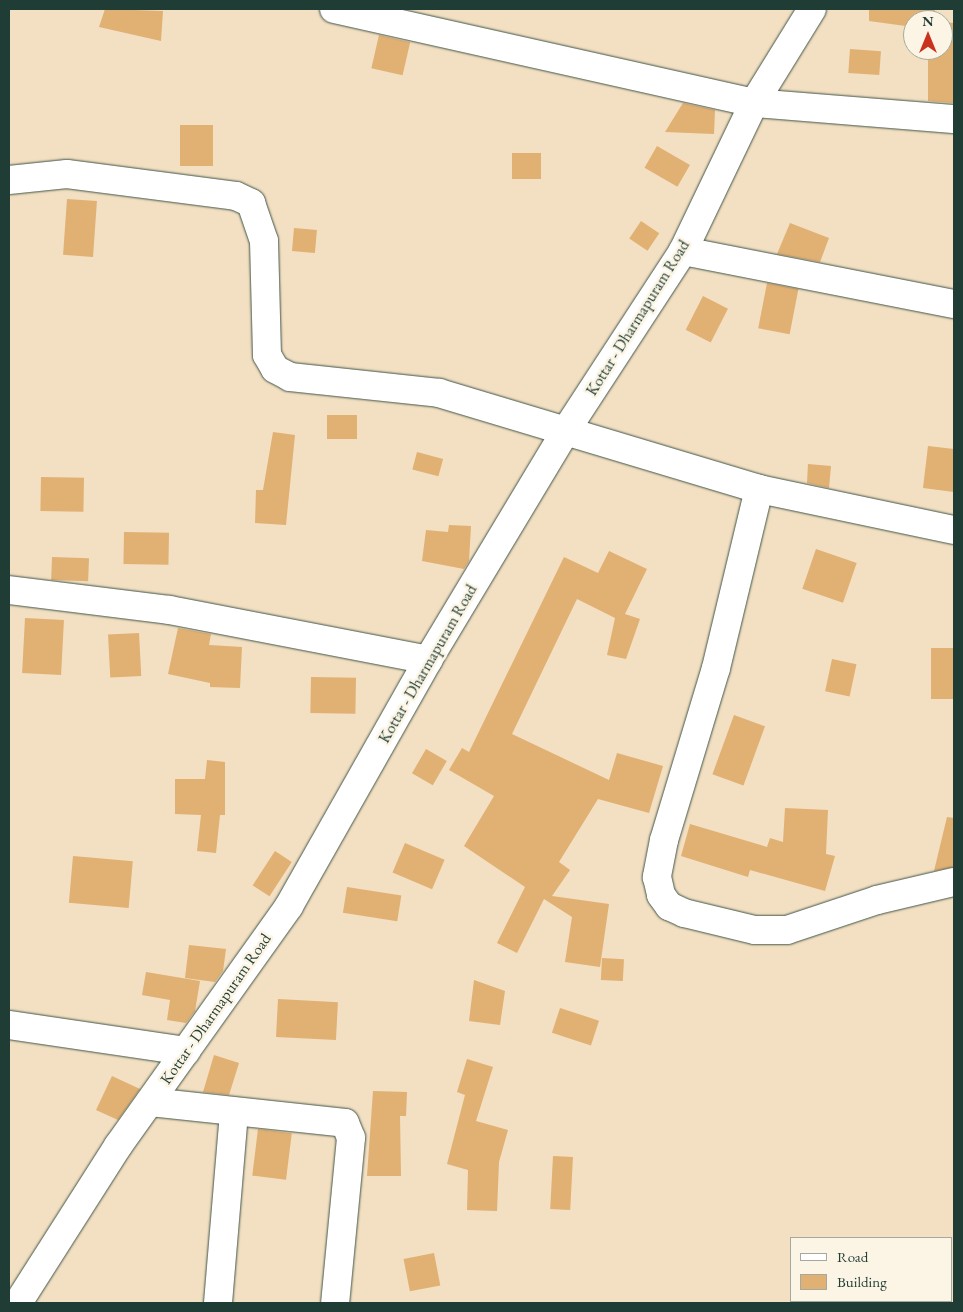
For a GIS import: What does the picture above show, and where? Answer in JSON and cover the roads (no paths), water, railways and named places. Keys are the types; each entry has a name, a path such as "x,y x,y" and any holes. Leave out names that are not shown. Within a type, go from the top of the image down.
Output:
{"street":[{"path":"334,9 754,103 954,119"},
{"name":"Kottar - Dharmapuram Road","path":"18,1303 150,1102 289,906 428,660 565,432 683,251 754,103 812,9"},
{"path":"9,180 67,174 236,196 251,203 264,241 267,355 275,369 320,383 439,393 759,489 954,530"},
{"path":"683,251 954,304"},
{"path":"759,489 716,668 664,840 658,877 661,895 669,906 684,913 755,930 787,930 876,900 954,882"},
{"path":"9,590 169,610 428,660"},
{"path":"9,1025 186,1051"},
{"path":"150,1102 234,1112 336,1120 349,1128 335,1303"},
{"path":"218,1303 234,1112"}]}
